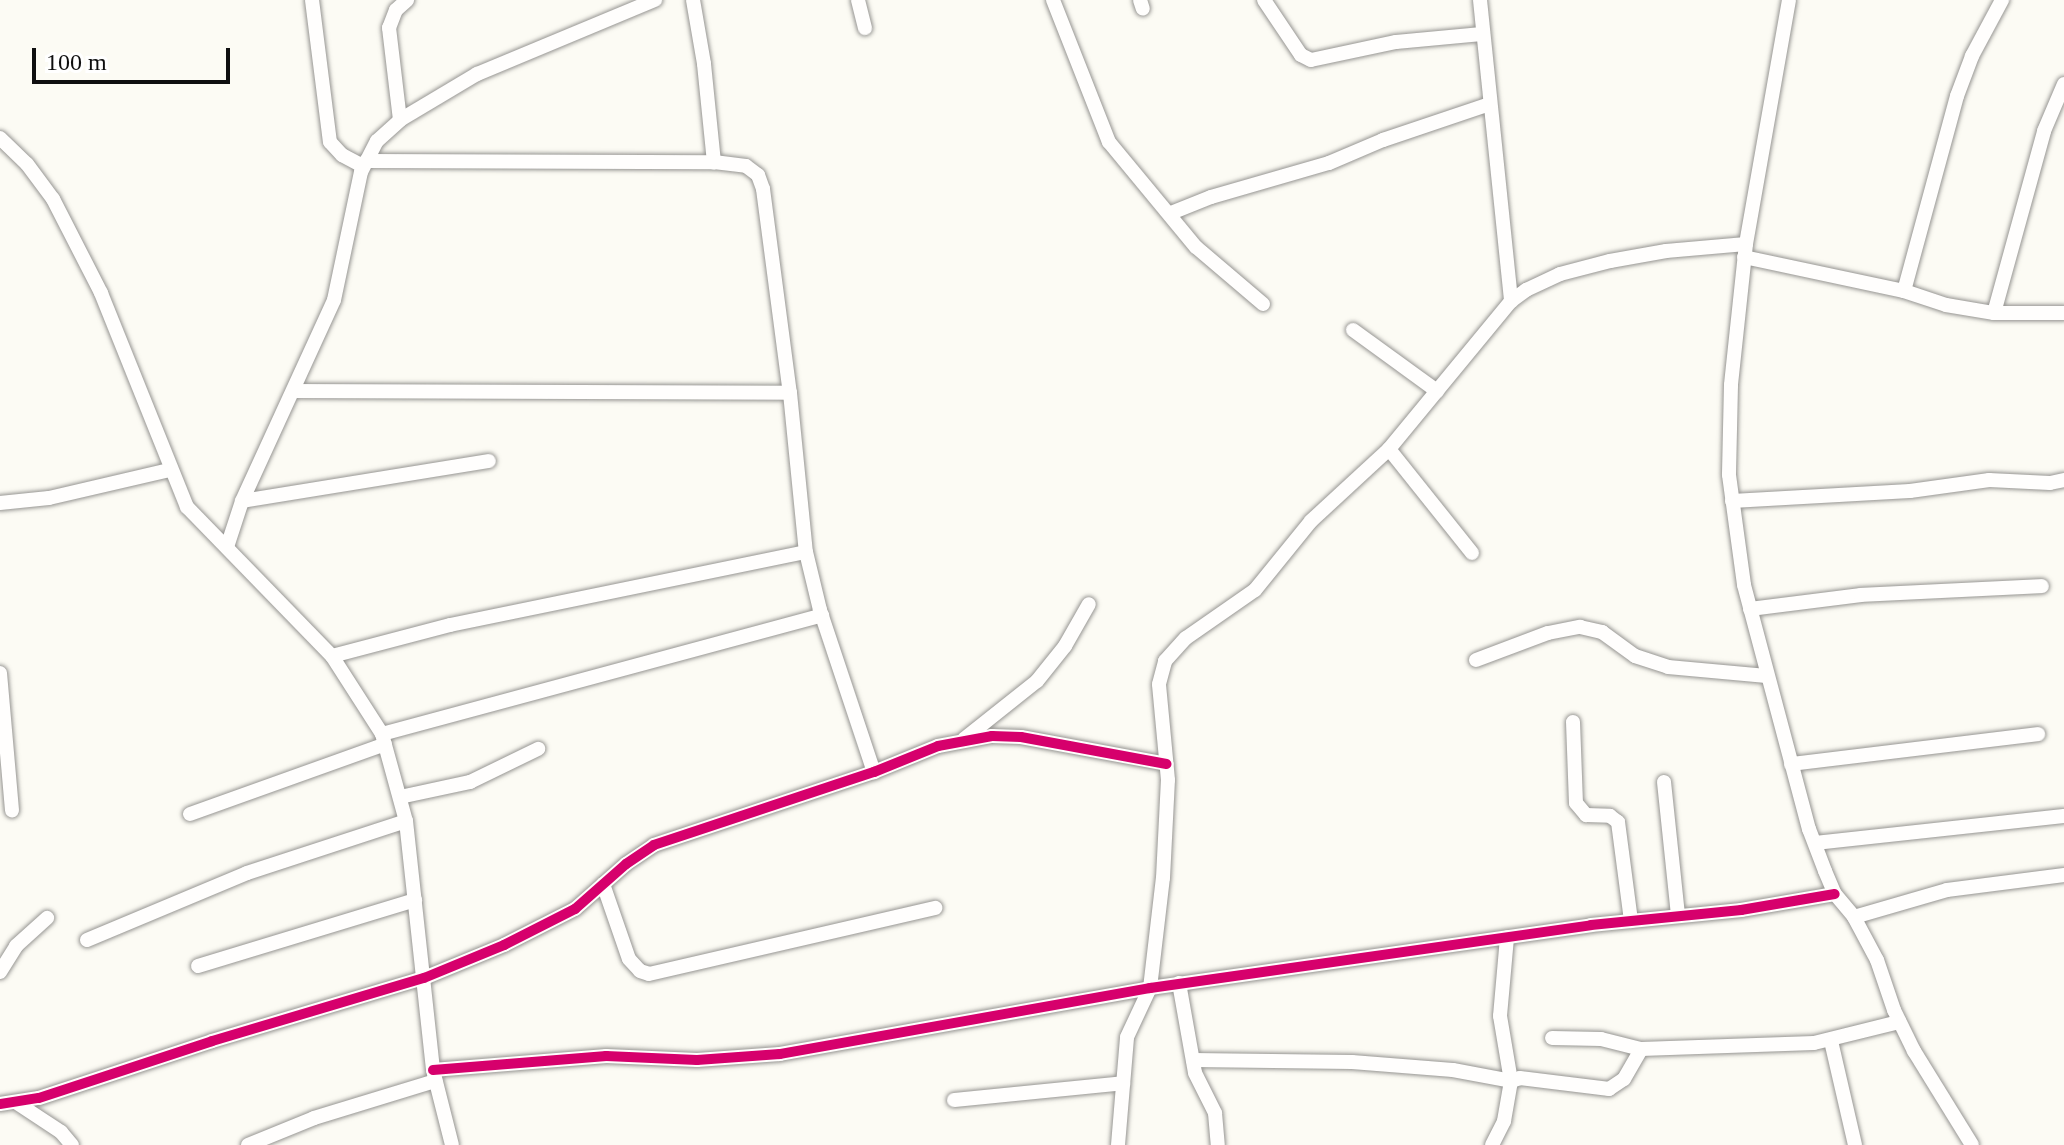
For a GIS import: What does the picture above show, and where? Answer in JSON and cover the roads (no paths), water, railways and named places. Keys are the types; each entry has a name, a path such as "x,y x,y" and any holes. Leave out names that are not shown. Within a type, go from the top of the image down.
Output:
{"street":[{"path":"312,0 330,142 342,155 364,164 714,162 746,166 761,181 790,393 806,552 822,615 874,772"},
{"path":"400,120 389,28 396,10 407,0"},
{"path":"227,547 242,501 334,300 364,164 377,141 400,120 445,90 503,61 655,0"},
{"path":"693,0 704,64 714,162"},
{"path":"858,0 865,28"},
{"path":"1053,0 1109,142 1171,213 1196,247 1263,304"},
{"path":"1264,0 1301,55 1311,60 1396,42 1482,34"},
{"path":"1480,0 1511,301"},
{"path":"1789,0 1745,251 1728,430 1732,501 1750,609 1815,843 1835,894 1854,917 1886,979 1899,1022 1925,1071 1972,1145"},
{"path":"1904,291 1957,96 1972,56 2002,0"},
{"path":"1994,313 2044,131 2064,84"},
{"path":"1171,213 1222,193 1329,163 1383,140 1490,104"},
{"path":"0,138 27,164 53,199 101,293 169,470 187,507 204,528 227,547 332,656 384,739 406,821 434,1075 452,1145"},
{"path":"1118,1145 1127,1037 1150,988 1163,878 1167,764 1159,684 1165,661 1186,638 1255,590 1311,521 1389,449 1511,301 1542,281 1610,261 1666,251 1745,251 1904,291 1946,305 1994,313 2064,313"},
{"path":"1353,330 1437,391"},
{"path":"294,391 790,393"},
{"path":"1389,449 1472,553"},
{"path":"242,501 489,461"},
{"path":"0,503 49,498 169,470"},
{"path":"1732,501 1910,491 1989,480 2050,483 2064,480"},
{"path":"332,656 450,625 806,552"},
{"path":"1750,609 1861,595 2042,586"},
{"path":"963,740 1037,681 1065,646 1089,604"},
{"path":"190,814 384,739 822,615"},
{"path":"1476,660 1548,633 1580,627 1602,632 1635,656 1659,664 1767,676"},
{"path":"0,673 12,810"},
{"path":"1573,722 1576,803 1586,815 1610,816 1618,822 1631,921"},
{"path":"1791,764 2038,734"},
{"path":"0,1104 17,1103 424,978 504,945 575,909 640,853 672,837 963,740 992,736 1047,740 1167,764"},
{"path":"400,797 470,782 538,749"},
{"path":"1664,782 1678,915"},
{"path":"1815,843 2064,816"},
{"path":"87,940 258,869 406,821"},
{"path":"1854,917 1933,893 2064,875"},
{"path":"603,884 629,959 640,971 649,974 936,908"},
{"path":"248,1145 434,1075 606,1056 697,1060 780,1054 1179,983 1507,937 1741,910 1835,894"},
{"path":"198,966 415,900"},
{"path":"0,972 16,946 47,918"},
{"path":"1492,1145 1504,1121 1511,1081 1500,1016 1507,937"},
{"path":"1179,983 1193,1060 1199,1081 1213,1105 1218,1145"},
{"path":"1552,1038 1601,1039 1641,1049 1831,1041 1899,1022"},
{"path":"1831,1041 1855,1145"},
{"path":"1193,1060 1352,1062 1453,1070 1511,1081 1520,1078 1609,1089 1624,1079 1641,1049"},
{"path":"954,1100 1123,1083"},
{"path":"17,1103 61,1132 72,1145"}]}
